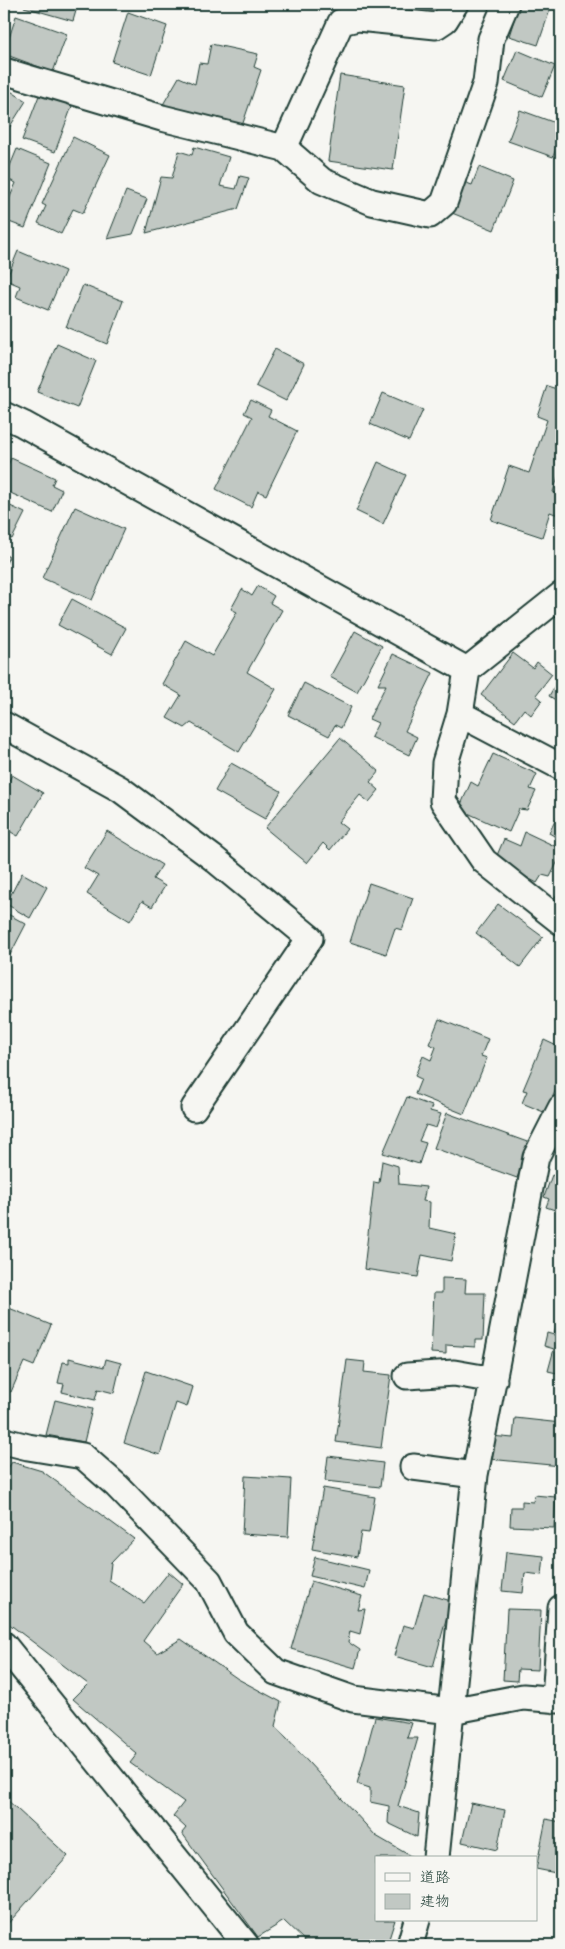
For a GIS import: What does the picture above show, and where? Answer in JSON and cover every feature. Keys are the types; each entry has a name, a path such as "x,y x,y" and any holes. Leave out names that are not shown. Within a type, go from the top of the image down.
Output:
{"street":[{"path":"284,148 341,22 358,18 436,26 445,20 455,4"},
{"path":"4,71 162,118 284,148 322,181 372,202 430,215 444,203 486,82 491,39 506,4"},
{"path":"4,415 467,670"},
{"path":"561,596 467,670 460,714 445,763 443,801 484,861 561,922"},
{"path":"460,714 561,768"},
{"path":"4,725 120,789 214,858 310,938 194,1108"},
{"path":"436,1856 475,1475 536,1157 561,1108"},
{"path":"407,1376 454,1373 494,1380"},
{"path":"4,1441 83,1456 117,1486 209,1581 236,1633 276,1672 353,1699 451,1711 523,1697 558,1700 561,1608"},
{"path":"413,1467 475,1475"},
{"path":"4,1645 246,1945"},
{"path":"410,1945 416,1922"}],"building":[{"path":"25,4 78,4 73,21 24,7"},
{"path":"519,4 552,4 538,45 509,36"},
{"path":"128,12 167,26 151,75 112,62"},
{"path":"16,16 67,34 53,72 4,54"},
{"path":"211,44 258,54 254,67 261,70 242,126 161,108 179,77 195,84 199,63 207,64"},
{"path":"517,50 555,66 542,97 504,81"},
{"path":"340,75 405,85 393,170 328,161"},
{"path":"9,90 26,101 4,136 4,98"},
{"path":"40,93 72,106 55,152 22,140"},
{"path":"520,110 561,125 561,134 553,157 508,141"},
{"path":"73,137 110,155 83,213 73,209 61,234 38,223 46,206 42,204"},
{"path":"194,147 229,157 220,186 236,189 240,176 249,178 238,209 146,233 161,177 172,178 179,151 192,155"},
{"path":"17,149 51,163 25,228 4,220 4,203 7,204 16,183 5,178"},
{"path":"479,167 513,181 494,230 452,213 464,182 472,185"},
{"path":"126,191 147,199 133,234 107,239"},
{"path":"18,251 65,271 48,310 16,297 20,286 6,280"},
{"path":"83,285 123,301 107,344 66,327"},
{"path":"57,344 96,361 77,408 37,392"},
{"path":"275,349 304,364 286,401 256,386"},
{"path":"559,384 561,385 561,469 553,492 561,495 561,516 550,512 542,537 491,520 509,466 529,473 547,420 537,416 547,386 557,389"},
{"path":"383,393 423,410 409,441 370,424"},
{"path":"251,400 271,410 268,416 297,431 266,495 258,491 251,507 216,489 252,417 244,413"},
{"path":"11,458 55,478 52,485 62,490 52,512 4,490 4,474"},
{"path":"378,462 406,475 383,524 356,511"},
{"path":"4,503 25,513 12,539 4,535"},
{"path":"75,507 124,529 92,600 42,578"},
{"path":"4,554 9,557 4,567"},
{"path":"258,586 274,596 270,603 282,610 247,672 276,689 239,752 191,723 185,728 167,718 181,695 162,684 186,641 212,656 237,612 231,609 242,589 252,596"},
{"path":"72,599 126,628 112,654 58,625"},
{"path":"355,631 382,646 357,692 330,677"},
{"path":"513,653 533,668 537,662 552,674 536,695 542,700 531,715 524,709 515,721 481,695"},
{"path":"393,654 433,673 405,731 417,737 409,755 371,737 378,723 369,719 386,685 378,685"},
{"path":"561,675 561,710 556,707 559,702 549,696"},
{"path":"304,683 351,707 341,728 335,725 329,736 288,715"},
{"path":"340,738 379,771 370,782 379,790 369,802 360,795 338,822 347,829 330,850 323,843 307,863 265,828"},
{"path":"493,754 537,774 530,789 536,791 527,810 519,809 509,832 459,809 471,782 478,786"},
{"path":"231,763 281,791 265,819 215,791"},
{"path":"12,775 43,793 18,836 4,828 4,789"},
{"path":"561,809 561,840 549,833"},
{"path":"107,831 162,865 153,879 165,886 152,907 142,901 130,921 87,894 98,876 84,868"},
{"path":"525,832 561,849 561,855 550,877 542,875 537,883 495,860 504,839 520,846"},
{"path":"22,873 47,887 30,918 6,904"},
{"path":"369,883 413,898 402,930 395,928 386,954 350,942"},
{"path":"561,888 561,914 549,906"},
{"path":"498,904 543,937 520,967 476,933"},
{"path":"4,912 26,924 10,955 4,951"},
{"path":"439,1019 488,1039 481,1056 487,1058 464,1114 415,1094 421,1079 415,1076 423,1056 431,1060 436,1047 429,1044"},
{"path":"544,1040 561,1048 561,1077 546,1113 522,1103 527,1091 523,1090"},
{"path":"407,1097 432,1106 430,1111 441,1114 436,1128 426,1125 419,1141 426,1143 419,1164 383,1153"},
{"path":"447,1113 530,1143 517,1178 434,1148"},
{"path":"382,1161 398,1166 399,1184 426,1187 423,1201 430,1202 429,1228 456,1234 451,1261 422,1255 418,1277 364,1269 374,1182 379,1183"},
{"path":"552,1175 561,1178 561,1212 546,1207 549,1199 544,1197"},
{"path":"442,1278 466,1279 465,1293 485,1293 483,1340 475,1340 475,1347 446,1345 446,1354 431,1353 434,1293 442,1293"},
{"path":"4,1306 51,1325 34,1366 24,1362 11,1392 4,1389"},
{"path":"558,1319 561,1320 561,1374 548,1371 554,1349 544,1346 547,1333 554,1335"},
{"path":"69,1358 104,1367 106,1359 121,1363 114,1393 98,1389 95,1400 62,1392 64,1384 58,1383 63,1362 69,1363"},
{"path":"347,1360 365,1362 364,1372 391,1375 381,1448 336,1442"},
{"path":"146,1371 193,1387 187,1407 176,1403 160,1455 124,1443"},
{"path":"55,1400 92,1409 84,1442 46,1435"},
{"path":"515,1418 561,1423 561,1466 489,1459 491,1436 513,1438"},
{"path":"328,1456 383,1463 380,1487 325,1481"},
{"path":"12,1462 42,1471 134,1539 111,1563 109,1580 144,1603 169,1572 183,1584 143,1641 157,1653 181,1639 238,1679 281,1702 275,1726 376,1836 411,1856 375,1856 375,1922 394,1922 387,1945 305,1945 307,1943 284,1921 258,1937 182,1833 186,1828 173,1816 184,1802 130,1763 137,1754 73,1699 88,1684 4,1620 7,1614 4,1611 4,1474"},
{"path":"245,1476 291,1479 288,1537 242,1534"},
{"path":"323,1488 375,1497 369,1533 361,1532 357,1557 312,1549"},
{"path":"534,1495 556,1497 554,1528 510,1526 511,1507 522,1507 522,1501 533,1502"},
{"path":"506,1552 544,1556 542,1575 525,1573 523,1593 502,1591"},
{"path":"315,1557 369,1570 365,1589 310,1576"},
{"path":"311,1581 362,1596 358,1610 365,1609 360,1634 350,1631 348,1642 360,1650 355,1668 291,1649"},
{"path":"424,1593 451,1601 433,1667 394,1656 403,1625 414,1628"},
{"path":"507,1609 541,1610 538,1670 518,1669 517,1681 503,1680"},
{"path":"375,1717 412,1723 407,1738 418,1738 398,1806 419,1813 417,1837 388,1823 389,1806 370,1802 370,1788 357,1784"},
{"path":"4,1797 68,1856 4,1928"},
{"path":"471,1803 505,1810 497,1850 462,1842"},
{"path":"546,1819 561,1822 561,1874 538,1869 538,1859"}]}
